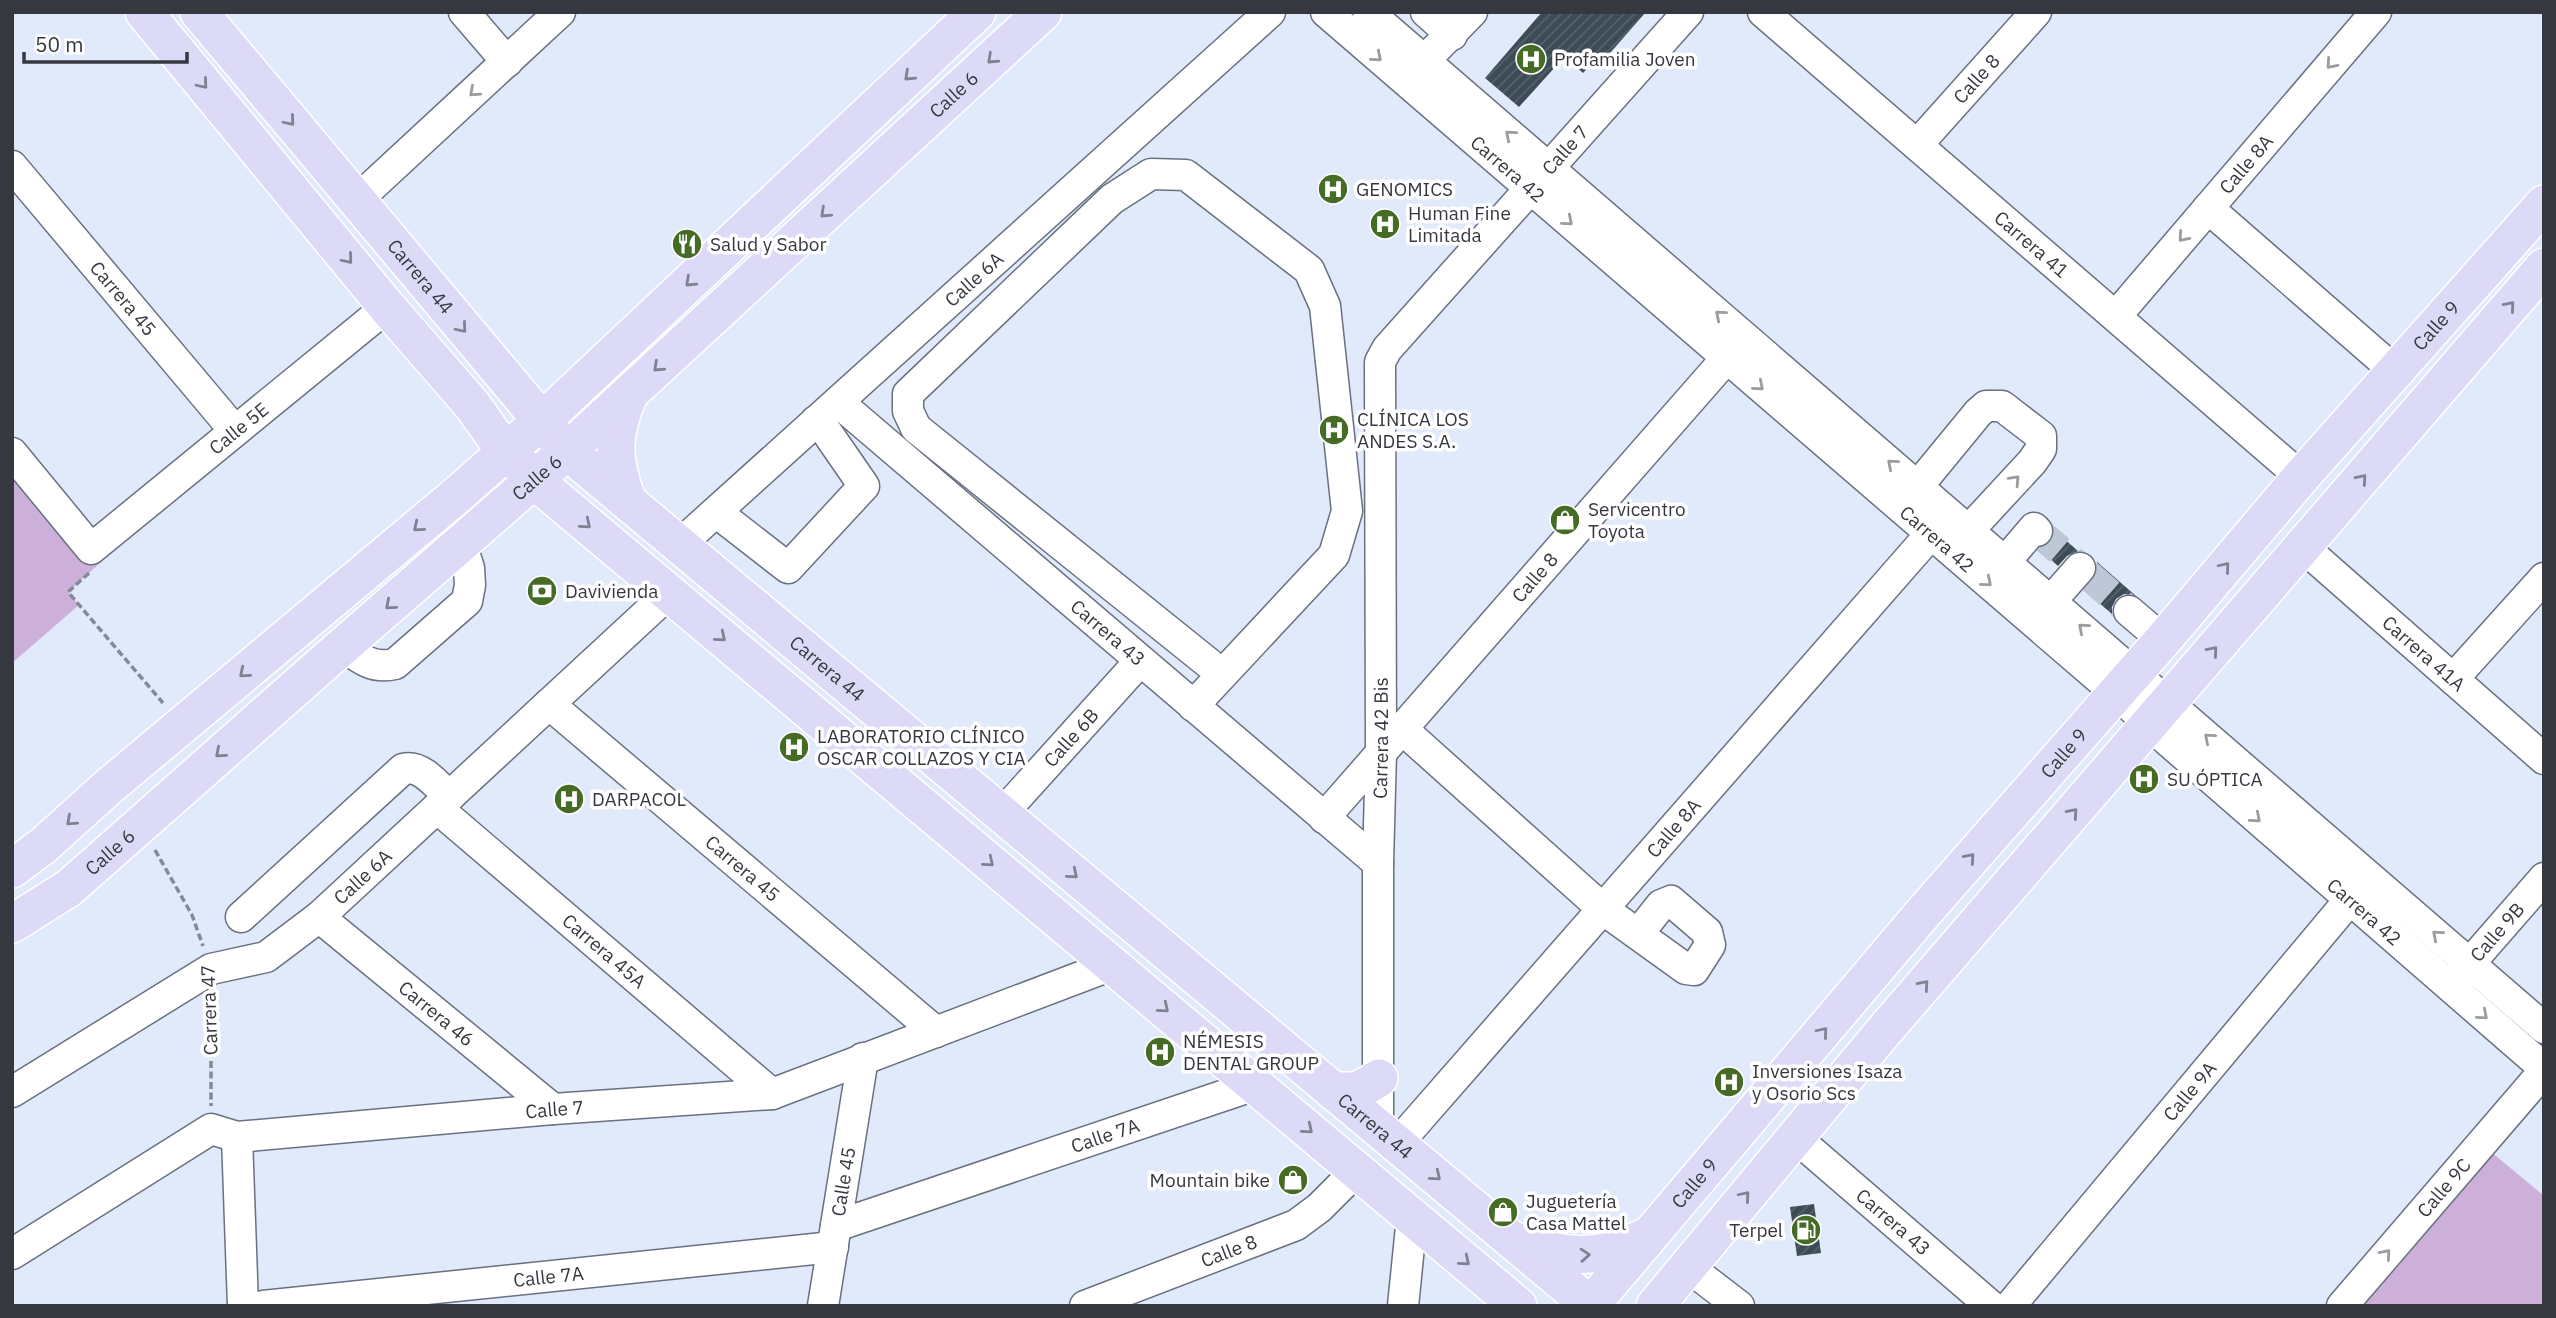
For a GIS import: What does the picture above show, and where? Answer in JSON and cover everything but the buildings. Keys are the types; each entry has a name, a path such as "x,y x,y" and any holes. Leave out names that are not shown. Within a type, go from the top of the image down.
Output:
{"main road":[{"path":"144,12 473,406 506,450 534,480 1518,1306"},
{"name":"Carrera 44","path":"199,12 567,452 1590,1306"},
{"name":"Calle 6","path":"12,869 44,845 107,788 457,495 557,407 977,12"},
{"name":"Calle 6","path":"12,924 69,888 567,452 1043,12"},
{"name":"Calle 9","path":"1590,1306 1923,913 2163,640 2301,477 2544,205"},
{"path":"1655,1306 1884,1031 2544,267"},
{"path":"628,502 618,477 615,451 616,431 630,393"},
{"path":"457,495 473,447 473,406"},
{"path":"900,786 915,785 958,822 982,824 1002,814"},
{"path":"12,893 69,888"},
{"path":"1923,913 2007,889"},
{"path":"1884,1031 1895,947"},
{"path":"1192,973 1199,1038"},
{"path":"1333,1091 1358,1091 1379,1078"},
{"path":"1498,1228 1547,1252 1574,1256 1601,1254 1627,1246 1652,1233"}],"street":[{"path":"464,12 507,62"},
{"path":"356,201 561,12"},
{"name":"Calle 6A","path":"679,545 1270,12"},
{"name":"Carrera 42","path":"1326,12 1540,178 1736,348 1949,525 2159,714 2349,899 2544,1070"},
{"path":"1426,12 1452,35"},
{"path":"1424,61 1472,12"},
{"name":"Calle 7","path":"1387,349 1688,12"},
{"name":"Carrera 41","path":"1763,12 2301,477"},
{"name":"Calle 8","path":"1917,145 2036,12"},
{"name":"Calle 8A","path":"2116,316 2375,12"},
{"name":"Carrera 42","path":"1385,18 1540,178"},
{"name":"Carrera 45","path":"12,166 235,431"},
{"path":"1193,706 1334,555 1347,511 1325,306 1309,270 1185,175 1151,174 1112,199 908,394 908,411 916,428 1222,674"},
{"path":"2208,208 2395,371"},
{"name":"Calle 5E","path":"92,559 235,431 387,306"},
{"name":"Carrera 42","path":"1736,348 1918,486 1949,525 2005,562 2051,601 2125,683"},
{"name":"Calle 8","path":"1325,818 1736,348"},
{"name":"Carrera 42 Bis","path":"1387,349 1380,362 1381,753 1378,863 1379,1078 1387,1136"},
{"name":"Calle 8A","path":"1387,1136 1604,909 1949,525 2032,462 2041,449 2041,436 2002,405 1986,406 1978,412 1918,486"},
{"path":"827,412 826,431 864,486"},
{"name":"Carrera 43","path":"827,412 906,461 1378,863"},
{"path":"12,453 92,559"},
{"path":"716,512 788,568 864,486 906,461"},
{"path":"2005,562 2034,528 2037,531"},
{"path":"343,646 365,663 382,667 396,664 467,601 469,568 461,543"},
{"name":"Carrera 41A","path":"2303,547 2544,759"},
{"path":"2051,601 2081,569"},
{"path":"2453,679 2544,578"},
{"name":"Calle 6A","path":"12,1092 211,969 266,957 319,917 669,593"},
{"path":"2129,611 2163,640"},
{"name":"Calle 6B","path":"1002,814 1140,661"},
{"name":"Carrera 45","path":"549,704 936,1032"},
{"name":"Carrera 42","path":"2159,714 2368,876 2544,1028"},
{"path":"1402,729 1604,909 1639,934"},
{"name":"Carrera 45A","path":"241,917 403,769 418,769 443,802 772,1094"},
{"name":"Calle 9A","path":"2010,1306 2368,876"},
{"name":"Calle 9B","path":"2450,986 2544,878"},
{"name":"Carrera 46","path":"319,917 553,1110"},
{"name":"Calle 7","path":"12,1254 224,1133 772,1094 1112,965"},
{"name":"Calle 45","path":"823,1306 863,1058"},
{"name":"Calle 9C","path":"2342,1306 2544,1070"},
{"name":"Calle 7A","path":"263,1306 834,1237 1255,1085"},
{"path":"224,1133 243,1306"},
{"name":"Carrera 43","path":"1795,1137 1991,1306"},
{"name":"Calle 8","path":"1084,1306 1296,1224 1319,1208 1357,1170"},
{"path":"1403,1306 1412,1217"},
{"path":"1687,1266 1739,1306"}],"path":[{"path":"92,559 68,592 166,706"},
{"name":"Carrera 47","path":"140,824 192,915 211,969 224,1133"}],"shaded area":[{"path":"12,453 102,561 68,592 79,605 12,663"},
{"path":"2490,1151 2544,1196 2544,1306 2358,1306"}],"tunnel":[{"path":"2037,531 2077,565"},
{"path":"2087,574 2129,611"}],"place":[{"name":"Profamilia Joven","path":"1531,59"},
{"name":"GENOMICS","path":"1333,189"},
{"name":"Human Fine Limitada","path":"1385,224"},
{"name":"Salud y Sabor","path":"687,244"},
{"name":"CLÍNICA LOS ANDES S.A.","path":"1334,430"},
{"name":"Servicentro Toyota","path":"1565,520"},
{"name":"Davivienda","path":"542,591"},
{"name":"LABORATORIO CLÍNICO OSCAR COLLAZOS Y CIA","path":"794,747"},
{"name":"SU ÓPTICA","path":"2144,779"},
{"name":"DARPACOL","path":"569,799"},
{"name":"NÉMESIS DENTAL GROUP","path":"1160,1052"},
{"name":"Inversiones Isaza y Osorio Scs","path":"1729,1082"},
{"name":"Mountain bike","path":"1293,1180"},
{"name":"Juguetería Casa Mattel","path":"1503,1212"},
{"name":"Terpel","path":"1806,1230"}]}
